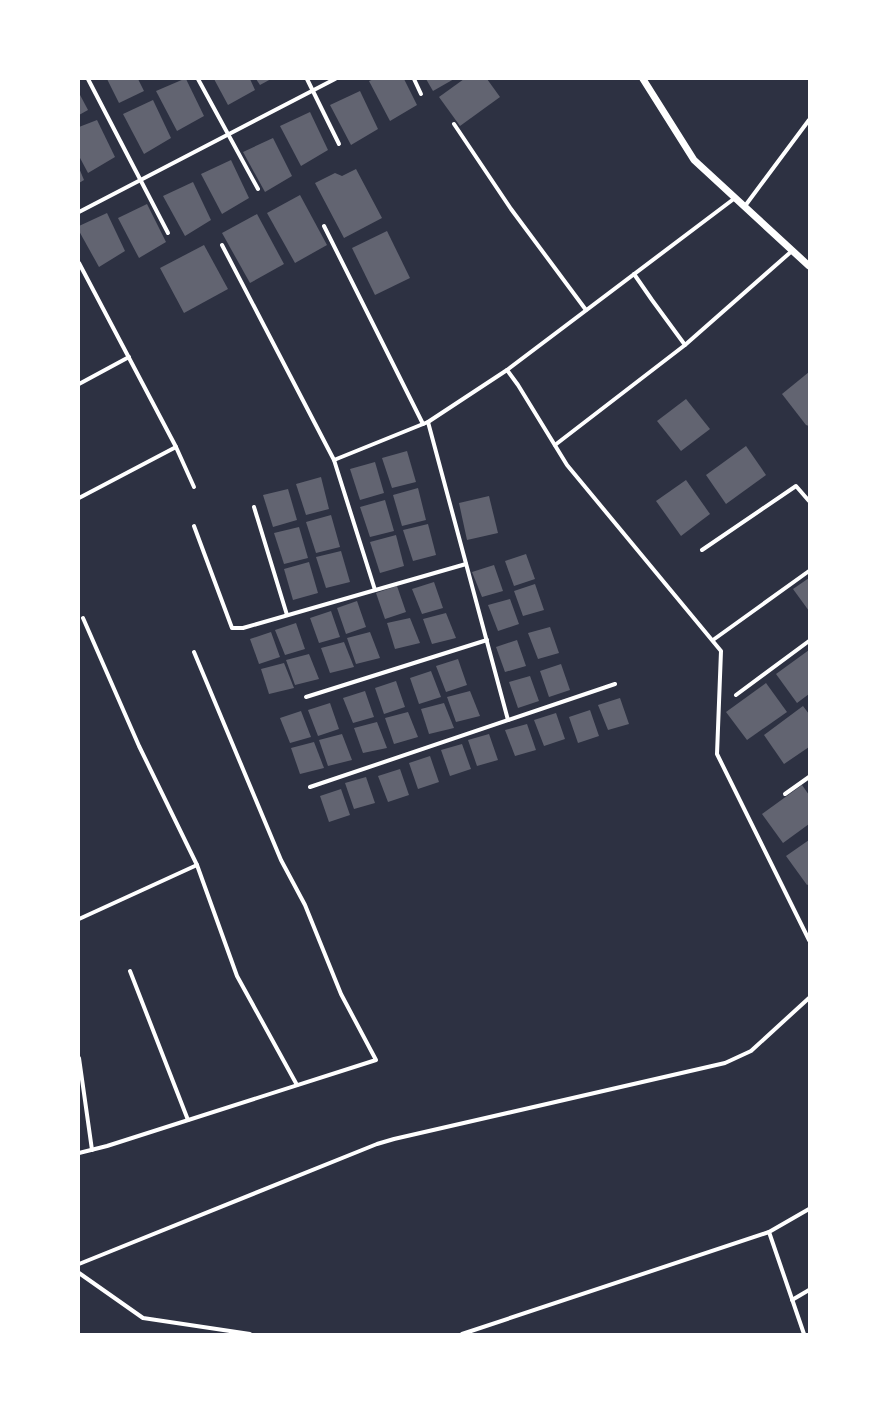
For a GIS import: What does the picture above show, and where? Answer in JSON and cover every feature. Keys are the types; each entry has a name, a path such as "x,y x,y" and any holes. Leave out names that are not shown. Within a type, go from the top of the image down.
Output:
{"street":[{"path":"88,79 168,233"},
{"path":"198,79 258,189"},
{"path":"307,79 339,144"},
{"path":"79,212 335,79"},
{"path":"414,79 421,94"},
{"path":"643,79 694,160 809,266"},
{"path":"745,206 809,120"},
{"path":"454,124 511,209 586,310"},
{"path":"334,460 428,422 507,370 735,198"},
{"path":"324,226 423,424"},
{"path":"222,245 334,460 375,590"},
{"path":"555,445 685,345 793,250"},
{"path":"79,263 176,447 194,486"},
{"path":"634,274 685,345"},
{"path":"79,384 129,357"},
{"path":"507,370 518,385 567,465 721,651 717,754 809,940"},
{"path":"428,422 508,720"},
{"path":"79,498 176,447"},
{"path":"702,550 796,486 809,501"},
{"path":"254,507 287,615"},
{"path":"194,526 232,628 243,628 466,564"},
{"path":"713,640 809,571"},
{"path":"83,618 139,746 197,865 237,976 297,1085"},
{"path":"306,697 487,640"},
{"path":"736,696 809,640"},
{"path":"79,1153 376,1060 341,994 305,905 281,860 194,652"},
{"path":"310,787 615,684"},
{"path":"785,794 809,777"},
{"path":"79,919 197,865"},
{"path":"130,971 188,1120"},
{"path":"79,1264 377,1144 725,1063 751,1051 809,998"},
{"path":"79,1058 92,1150"},
{"path":"462,1334 769,1232 809,1209"},
{"path":"769,1232 804,1334"},
{"path":"79,1272 144,1318 250,1334"},
{"path":"792,1300 809,1290"}],"building":[{"path":"107,79 138,79 144,91 119,103"},
{"path":"186,79 204,116 177,131 156,91"},
{"path":"214,79 250,79 255,90 228,105"},
{"path":"256,79 271,79 260,85"},
{"path":"374,79 404,79 417,105 390,121 369,81"},
{"path":"426,79 454,79 433,91"},
{"path":"464,79 487,79 500,97 460,126 439,97"},
{"path":"360,91 378,129 351,145 330,105"},
{"path":"79,93 88,110 79,115"},
{"path":"153,100 171,138 144,154 123,114"},
{"path":"310,112 328,150 301,166 280,126"},
{"path":"97,120 115,157 88,173 79,156 79,127"},
{"path":"273,138 292,176 265,192 243,152"},
{"path":"231,160 249,198 222,214 201,174"},
{"path":"79,168 84,180 79,183"},
{"path":"356,169 382,218 344,238 315,183 335,173 342,176"},
{"path":"193,182 211,220 185,236 163,196"},
{"path":"300,195 327,245 295,263 267,213"},
{"path":"147,204 166,242 139,258 118,218"},
{"path":"107,213 125,251 99,267 79,231 79,226"},
{"path":"257,214 284,264 250,283 222,233"},
{"path":"387,231 410,278 375,295 352,248"},
{"path":"204,245 228,289 184,313 160,268"},
{"path":"809,372 809,426 806,425 782,394"},
{"path":"686,399 710,429 681,451 657,421"},
{"path":"746,446 766,475 726,504 706,475"},
{"path":"407,451 416,482 392,488 382,458"},
{"path":"375,462 384,493 360,500 350,469"},
{"path":"321,477 329,509 306,515 296,484"},
{"path":"686,480 710,514 681,536 656,501"},
{"path":"418,488 426,520 402,526 393,495"},
{"path":"288,489 297,520 273,527 263,495"},
{"path":"489,496 498,533 467,540 459,503"},
{"path":"385,500 394,531 370,537 360,507"},
{"path":"331,515 340,547 316,553 306,522"},
{"path":"428,524 436,555 413,561 403,530"},
{"path":"299,527 308,558 284,564 274,533"},
{"path":"396,535 404,566 380,573 370,542"},
{"path":"341,551 350,582 326,588 316,557"},
{"path":"526,554 535,579 514,586 505,561"},
{"path":"309,562 318,593 293,600 284,569"},
{"path":"494,565 503,591 482,597 472,572"},
{"path":"809,578 809,611 793,589"},
{"path":"434,582 443,608 422,614 412,589"},
{"path":"535,584 544,610 523,616 514,591"},
{"path":"397,586 406,612 385,619 376,593"},
{"path":"510,599 519,624 498,631 488,605"},
{"path":"357,601 366,627 346,634 337,608"},
{"path":"331,611 340,637 319,643 310,618"},
{"path":"446,613 456,638 432,644 423,619"},
{"path":"410,618 420,643 395,649 387,623"},
{"path":"296,623 305,649 285,655 275,630"},
{"path":"550,627 559,653 538,659 528,633"},
{"path":"271,632 280,657 259,664 250,639"},
{"path":"370,632 380,658 356,664 347,638"},
{"path":"517,640 526,666 505,672 496,647"},
{"path":"344,642 354,667 330,673 321,648"},
{"path":"809,650 809,694 797,703 776,674"},
{"path":"309,654 319,679 295,685 286,660"},
{"path":"458,659 467,685 446,692 436,666"},
{"path":"284,663 294,688 269,694 261,669"},
{"path":"561,664 570,690 549,697 540,671"},
{"path":"431,671 441,697 419,704 410,678"},
{"path":"530,676 539,701 518,708 509,682"},
{"path":"396,681 405,707 384,714 375,688"},
{"path":"766,683 787,712 747,740 726,712"},
{"path":"365,691 374,717 353,723 343,698"},
{"path":"470,691 480,716 456,722 447,697"},
{"path":"620,698 629,724 608,730 598,705"},
{"path":"330,703 339,729 318,736 308,710"},
{"path":"444,703 454,728 429,734 421,709"},
{"path":"803,706 809,714 809,747 784,764 764,735"},
{"path":"590,710 599,736 578,743 569,717"},
{"path":"301,711 311,737 290,743 280,718"},
{"path":"408,712 418,737 394,744 385,718"},
{"path":"556,713 565,739 544,746 534,720"},
{"path":"377,722 387,748 363,753 354,728"},
{"path":"527,724 536,750 515,756 505,730"},
{"path":"342,734 352,760 328,766 319,740"},
{"path":"489,734 498,760 477,766 468,740"},
{"path":"314,742 324,768 300,774 291,748"},
{"path":"462,744 471,769 450,776 441,750"},
{"path":"430,756 439,782 418,789 409,763"},
{"path":"400,769 409,795 388,802 378,776"},
{"path":"366,777 375,803 354,809 345,783"},
{"path":"802,785 809,795 809,824 783,843 762,814"},
{"path":"341,789 350,815 329,822 320,796"},
{"path":"809,840 809,884 807,885 786,856"}]}
